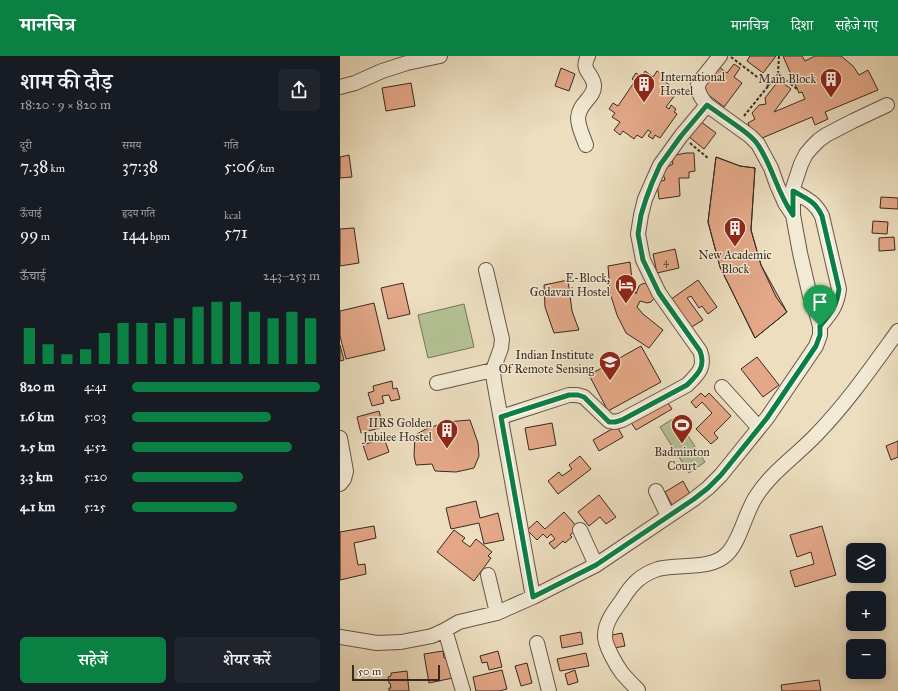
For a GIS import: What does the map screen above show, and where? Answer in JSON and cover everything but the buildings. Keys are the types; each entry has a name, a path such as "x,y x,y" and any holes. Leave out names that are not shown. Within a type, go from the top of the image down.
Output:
{"street":[{"path":"340,87 355,83 382,71 408,63 440,56"},
{"path":"586,145 580,129 578,116 584,103 593,92 594,85 586,68 586,59 588,56"},
{"path":"720,56 698,85 698,90 701,97 707,105 737,126 758,144 771,168 785,203 793,215"},
{"path":"501,417 569,395 578,395 584,397 609,422 615,422 622,420 687,385 696,377 703,359 700,351 659,293 643,260 638,234 641,215 660,165 681,136 707,105"},
{"path":"340,637 377,643 401,642 432,636 459,622 497,613 533,597 596,565 708,488 721,475 767,418 816,346 820,335 820,326 810,296 793,215 793,191 801,164 806,154 826,135 887,105"},
{"path":"793,191 810,200 818,208 822,216 839,289 838,300 830,314 820,326"},
{"path":"486,270 502,338 502,348 493,370 494,381 533,597"},
{"path":"638,690 621,672 607,646 605,635 611,616 633,583 644,575 659,569 709,564 726,555 732,549 747,513 757,495 778,471 816,436 840,408 865,377 898,330"},
{"path":"437,383 493,370"},
{"path":"722,387 759,428"},
{"path":"340,438 346,471 344,479 340,484"},
{"path":"656,492 668,516"},
{"path":"580,530 596,565"},
{"path":"488,576 497,613"},
{"path":"445,630 463,691"},
{"path":"536,643 548,691"}],"path":[{"path":"730,56 768,86"},
{"path":"737,126 778,74 779,56"},
{"path":"778,74 797,90"},
{"path":"681,136 709,159"}],"green space":[{"path":"464,304 474,347 428,358 418,315"},
{"name":"Badminton Court","path":"676,417 705,462 689,473 660,427"}],"place":[{"name":"Main Block","path":"831,98"},
{"name":"International Hostel","path":"644,104"},
{"name":"New Academic Block","path":"735,248"},
{"name":"E-Block, Godavari Hostel","path":"626,304"},
{"name":"Indian Institute Of Remote Sensing","path":"610,382"},
{"name":"Badminton Court","path":"682,444"},
{"name":"IIRS Golden Jubilee Hostel","path":"447,450"}],"route":[{"path":"707,105 750,136 758,144 771,168 785,203 793,215 793,191 810,200 818,208 822,216 839,289 838,300 830,314 820,326 820,335 816,346 767,418 721,475 708,488 596,565 533,597 501,417 569,395 578,395 584,397 609,422 615,422 622,420 687,385 696,377 703,359 700,351 659,293 643,260 638,234 641,215 646,199 660,165 681,136 707,105"}]}
